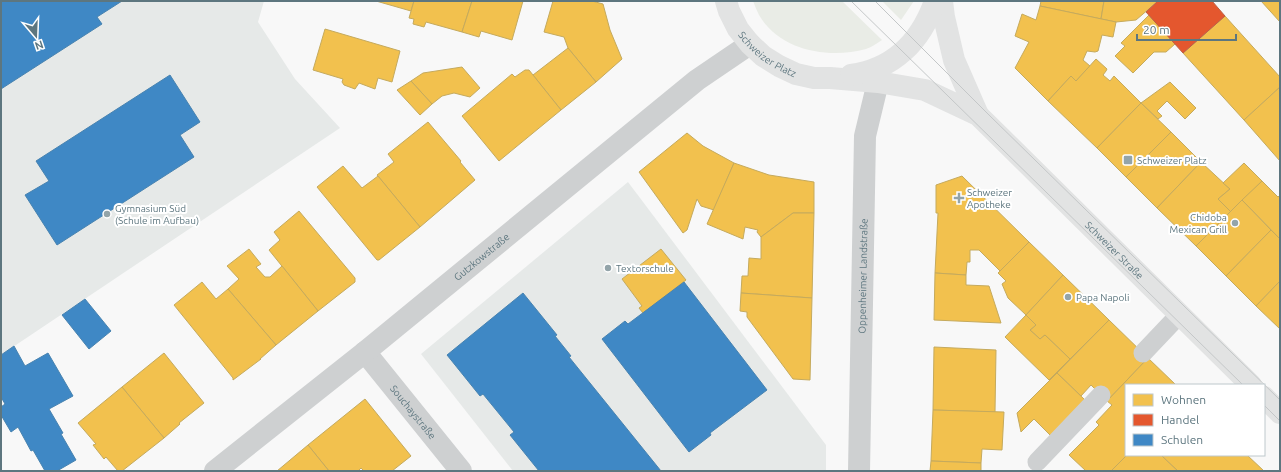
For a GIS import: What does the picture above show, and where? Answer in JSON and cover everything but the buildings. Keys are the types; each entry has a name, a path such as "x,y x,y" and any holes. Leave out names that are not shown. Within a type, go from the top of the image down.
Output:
{"street":[{"name":"Schweizer Platz","path":"726,1 729,11 738,28 750,44 763,56 796,74 814,78 878,82 925,90 978,115"},
{"name":"Schweizer Platz","path":"830,78 853,75 877,69 903,52 926,23 935,1"},
{"path":"942,1 944,17 954,60 978,115"},
{"name":"Gutzkowstraße","path":"215,471 365,352 697,80 750,44"},
{"name":"Oppenheimer Landstraße","path":"859,471 865,136 878,82"},
{"name":"Schweizer Straße","path":"978,115 1250,384"},
{"name":"Souchaystraße","path":"365,352 461,471"},
{"path":"1265,398 1280,413"}],"lane":[{"path":"1143,353 1180,314"},
{"path":"1037,462 1101,395"}],"shaded area":[{"name":"Gymnasium Süd (Schule im Aufbau)","path":"1,1 264,1 258,22 295,79 340,128 1,355"},
{"path":"753,1 842,1 882,40 866,49 852,52 821,52 806,49 779,37 768,27 759,15"},
{"path":"882,1 914,1 901,20"},
{"name":"Textorschule","path":"628,182 826,445 826,471 513,471 421,354"}],"tram line":[{"path":"851,1 1242,384"},
{"path":"875,1 1264,384"},
{"path":"1265,385 1280,400"},
{"path":"1265,406 1280,421"}],"place":[{"name":"Schweizer Platz","path":"1128,160"},
{"name":"Schweizer Apotheke","path":"959,198"},
{"name":"Gymnasium Süd (Schule im Aufbau)","path":"107,214"},
{"name":"Chidoba Mexican Grill","path":"1235,223"},
{"name":"Textorschule","path":"608,268"},
{"name":"Papa Napoli","path":"1068,297"}]}
